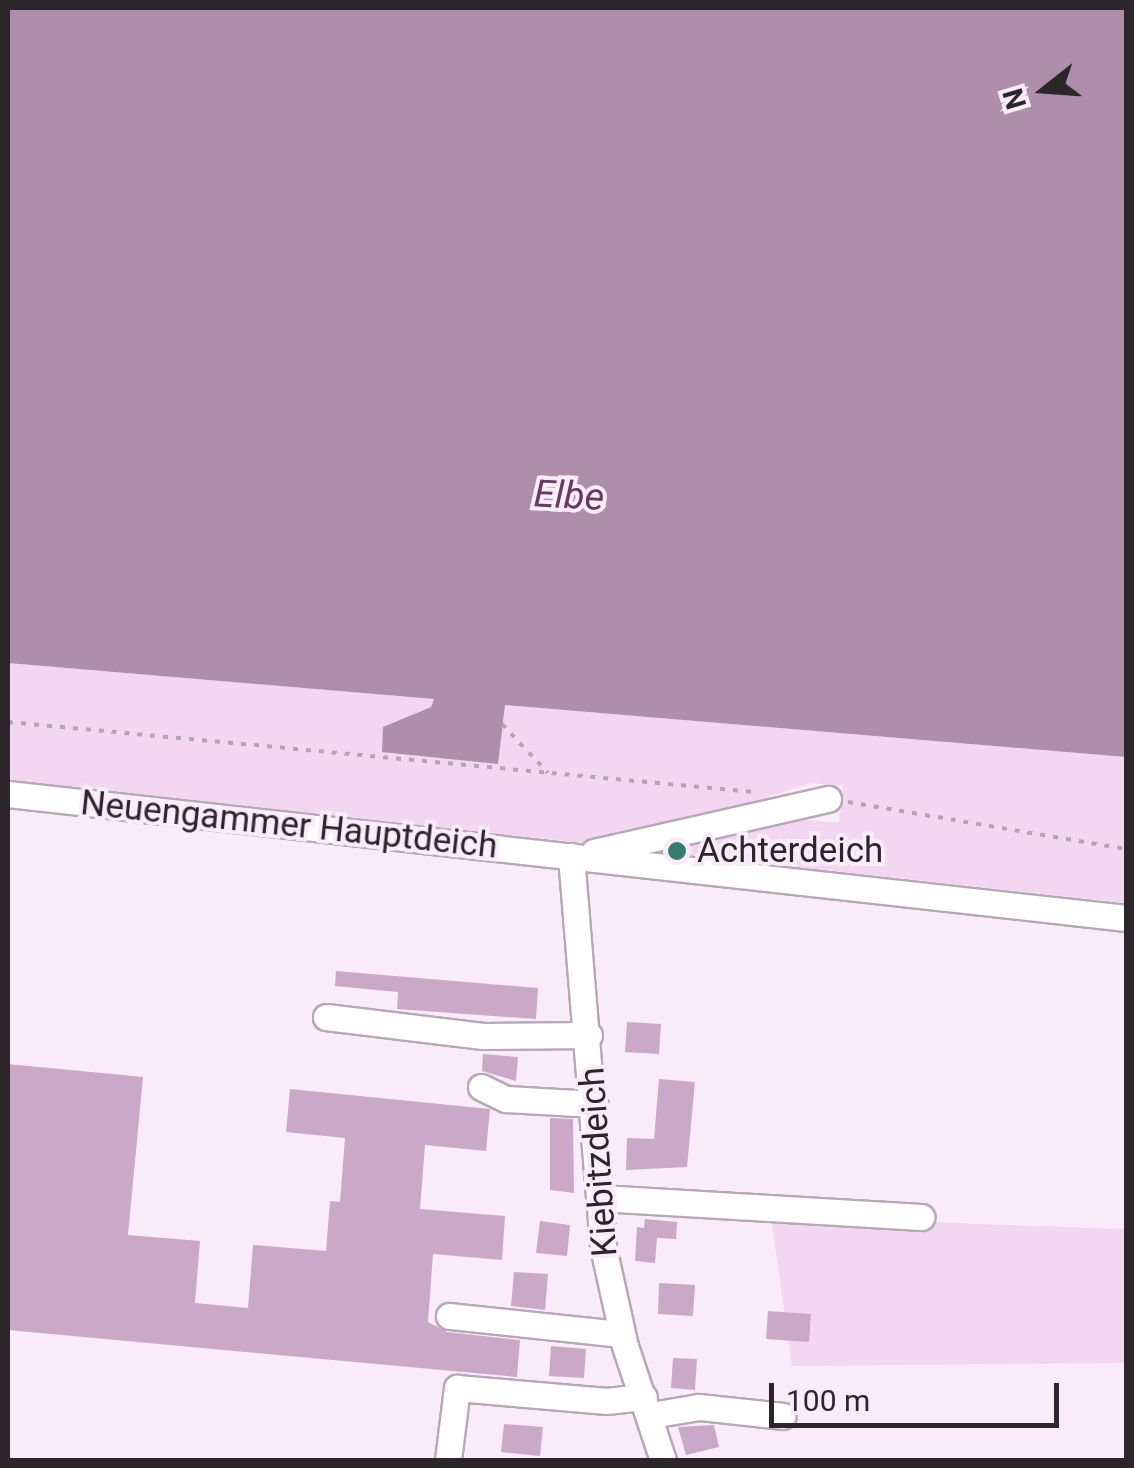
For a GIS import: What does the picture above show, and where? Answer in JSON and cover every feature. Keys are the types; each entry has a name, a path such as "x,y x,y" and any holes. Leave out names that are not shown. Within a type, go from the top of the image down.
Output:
{"street":[{"name":"Neuengammer Hauptdeich","path":"8,794 1126,918"},
{"path":"572,856 828,799"},
{"name":"Kiebitzdeich","path":"572,856 600,1198 621,1334 664,1460"},
{"path":"326,1017 483,1036 589,1036"},
{"path":"482,1087 506,1099 594,1104"},
{"path":"600,1198 921,1217"},
{"path":"449,1316 621,1334"},
{"path":"448,1460 458,1388 783,1416"}],"path":[{"path":"8,722 772,794"},
{"path":"502,724 548,772"},
{"path":"828,799 1126,849"}],"shaded area":[{"path":"8,663 434,699 431,707 384,727 498,763 504,705 1126,757 1126,903 627,848 789,818 839,823 843,786 812,783 767,797 787,805 585,843 8,781"},
{"path":"771,1217 1126,1229 1126,1363 792,1366"}],"water":[{"name":"Elbe","path":"8,8 1126,8 1126,757 505,705 498,764 382,752 383,727 431,707 434,699 8,663"}],"building":[{"path":"336,971 538,988 536,1019 397,1009 398,992 335,986"},
{"path":"627,1022 661,1024 659,1054 625,1052"},
{"path":"483,1054 518,1057 516,1081 482,1071"},
{"path":"8,1064 143,1077 128,1235 200,1241 195,1303 248,1308 253,1245 326,1251 330,1201 340,1202 345,1138 286,1132 290,1089 490,1109 486,1151 425,1145 420,1209 505,1216 502,1260 433,1254 428,1322 447,1332 520,1340 517,1377 8,1330"},
{"path":"659,1079 695,1082 687,1167 626,1170 627,1138 654,1139"},
{"path":"550,1118 573,1119 574,1193 550,1190"},
{"path":"645,1219 677,1222 676,1239 657,1238 655,1263 635,1261 637,1227 644,1228"},
{"path":"540,1221 570,1225 567,1256 536,1253"},
{"path":"514,1272 548,1274 545,1310 511,1306"},
{"path":"659,1283 695,1285 693,1316 658,1314"},
{"path":"768,1311 811,1314 809,1342 766,1339"},
{"path":"551,1346 586,1349 584,1378 549,1376"},
{"path":"673,1358 697,1359 695,1390 671,1388"},
{"path":"504,1424 543,1427 540,1456 501,1452"},
{"path":"714,1425 719,1447 686,1455 678,1427"}],"place":[{"name":"Achterdeich","path":"677,851"}]}
